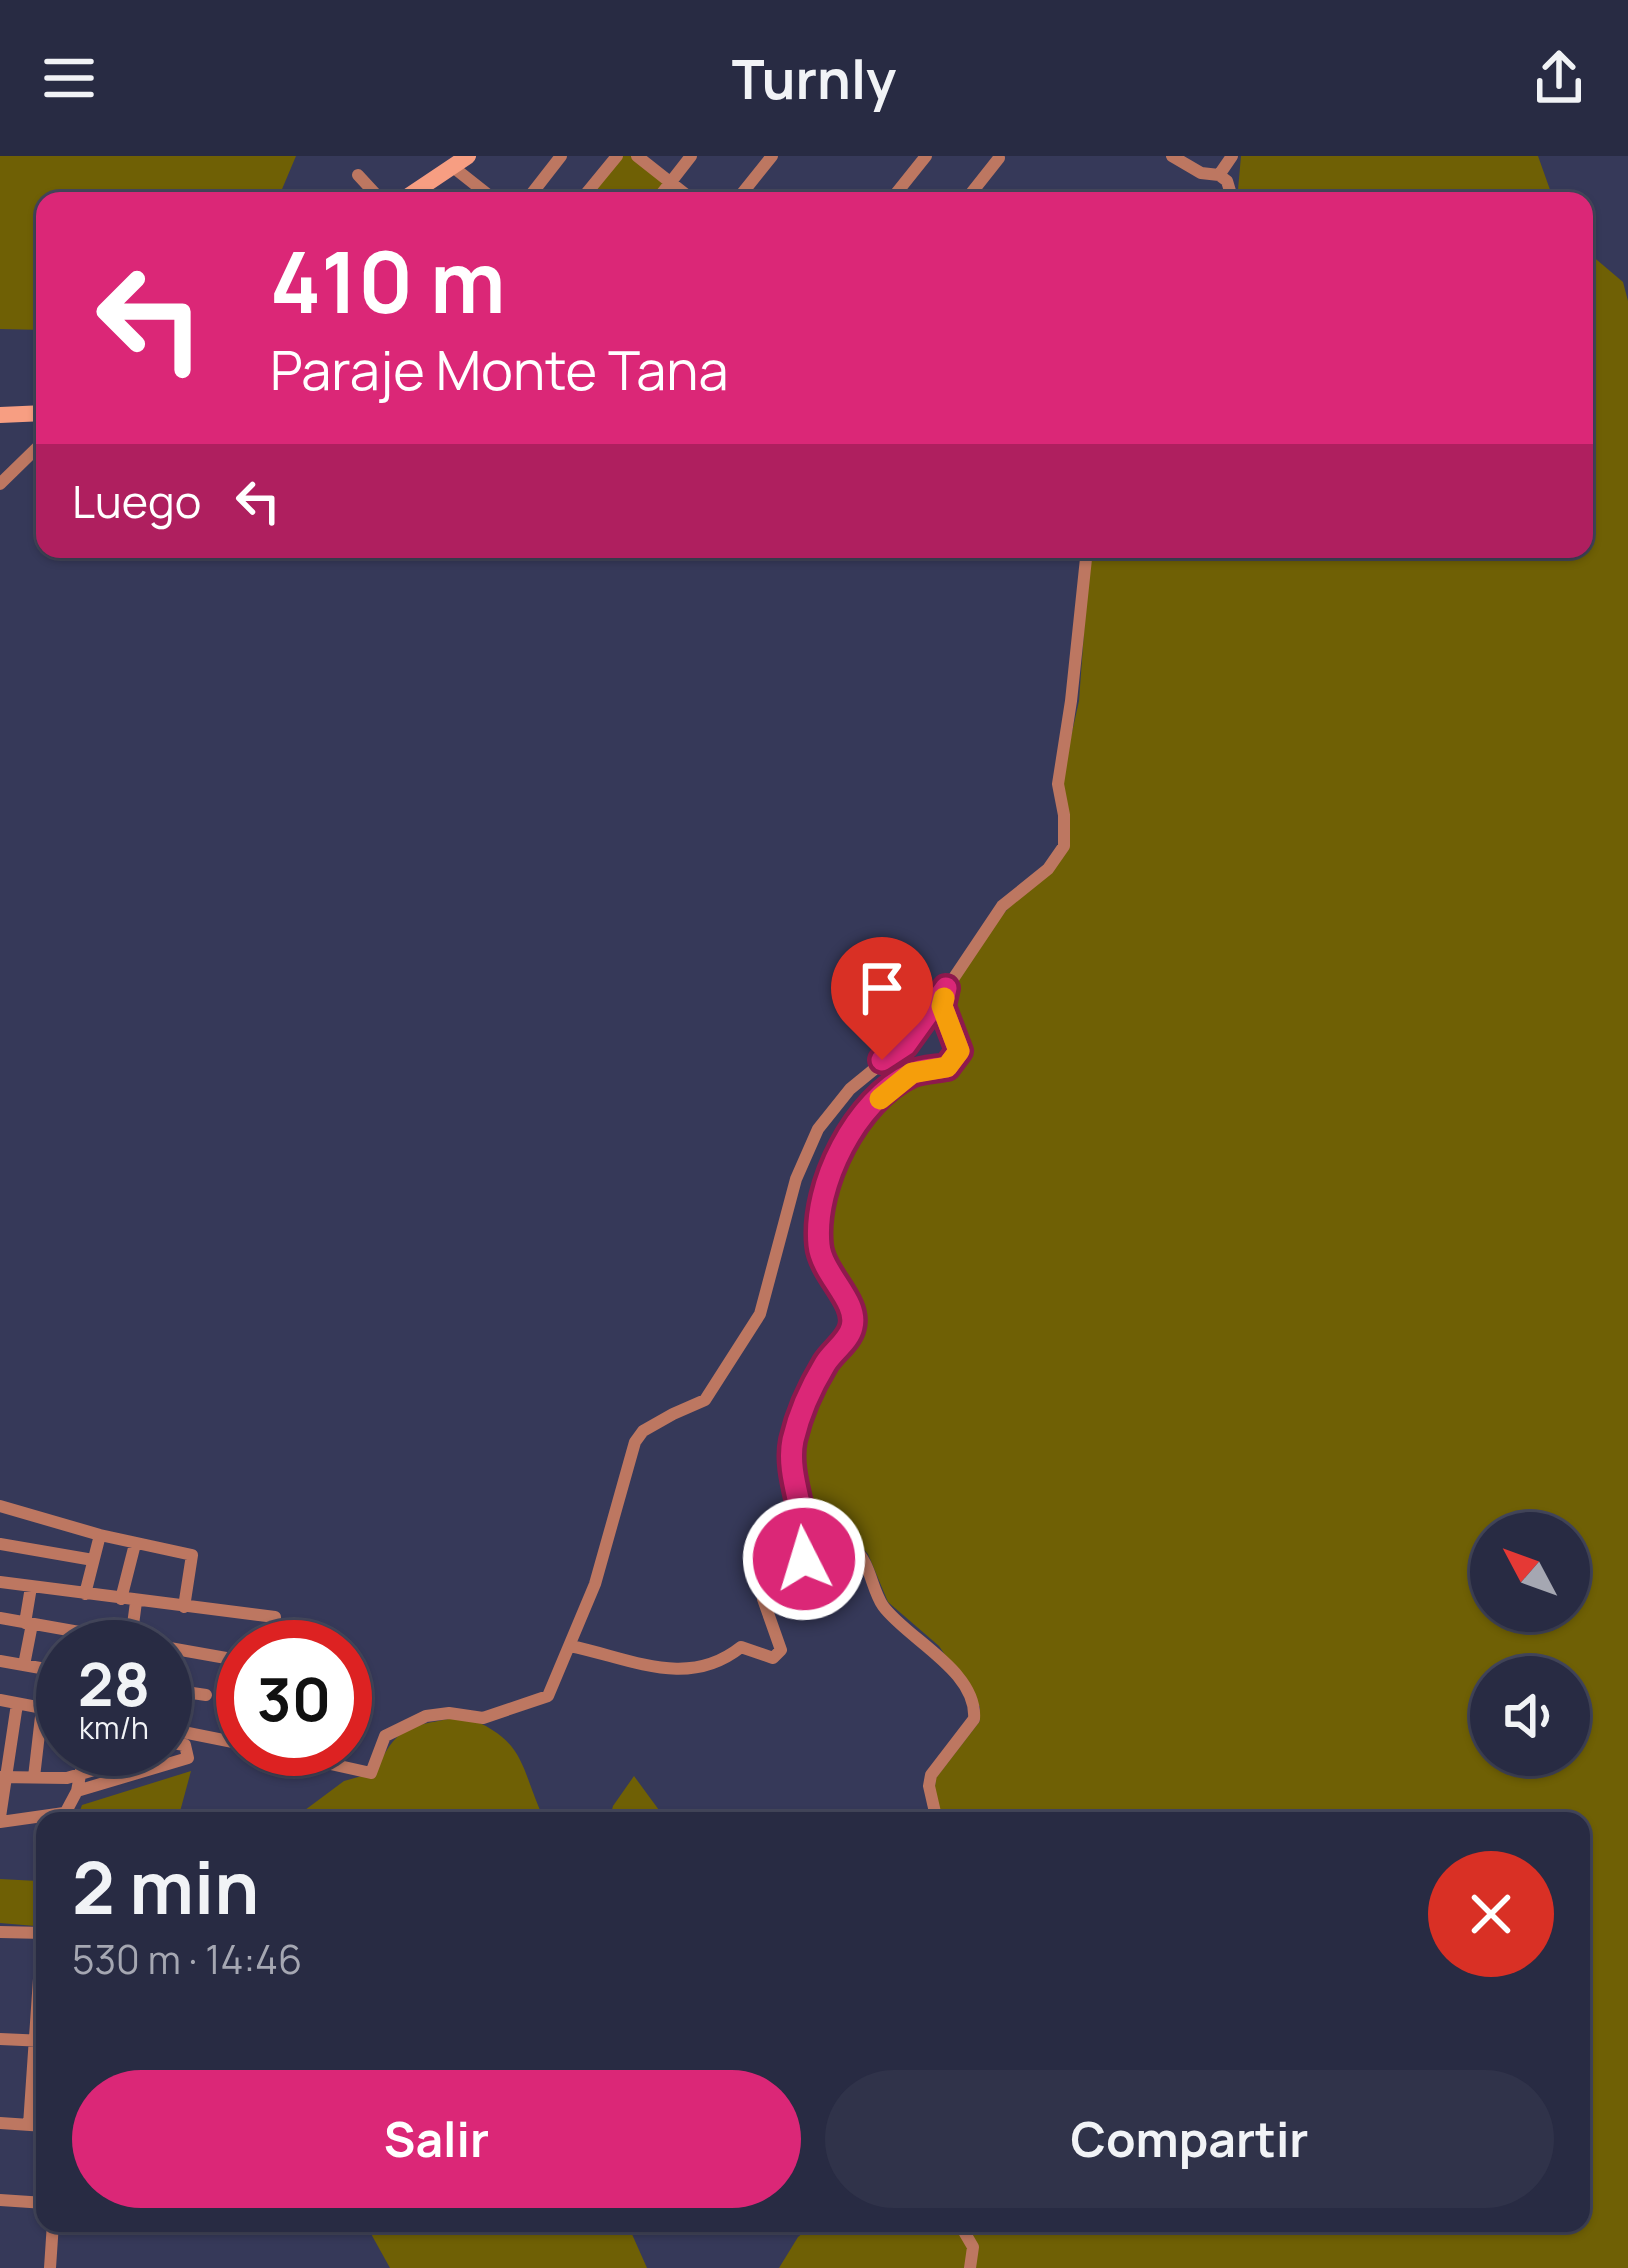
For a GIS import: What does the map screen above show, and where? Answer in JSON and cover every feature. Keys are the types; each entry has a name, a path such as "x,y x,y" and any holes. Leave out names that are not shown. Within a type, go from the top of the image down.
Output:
{"main road":[{"path":"415,192 461,162"},
{"path":"0,415 36,413"}],"street":[{"path":"533,192 561,156"},
{"path":"587,192 616,156"},
{"path":"637,156 682,192"},
{"path":"663,192 691,156"},
{"path":"743,192 772,156"},
{"path":"897,192 926,156"},
{"path":"1172,156 1201,173 1219,175 1230,192"},
{"path":"1219,175 1232,156"},
{"path":"972,192 999,158"},
{"path":"461,162 488,192"},
{"path":"358,176 373,192"},
{"path":"0,484 36,449"},
{"path":"372,1770 385,1736 425,1716 449,1713 483,1718 548,1696 595,1584 634,1442 644,1431 705,1400 760,1314 796,1179 818,1130 850,1089 905,1045 1002,906 1048,869 1064,846 1058,784 1086,558"},
{"path":"570,1646 668,1669 706,1668 741,1647 773,1658 781,1650 763,1599 767,1589 801,1565 806,1549 791,1445 804,1404 826,1361 852,1331 853,1309 832,1280 819,1247 821,1203 830,1171 856,1124 912,1073 947,1067 959,1051 942,1006 946,988"},
{"path":"0,1506 192,1555 184,1607"},
{"path":"804,1524 849,1543 862,1556 883,1605 938,1655 970,1700 974,1719 931,1775 936,1812"},
{"path":"85,1594 100,1535"},
{"path":"0,1544 93,1559"},
{"path":"129,1620 135,1544"},
{"path":"0,1582 275,1617"},
{"path":"24,1665 31,1587"},
{"path":"0,1618 36,1624"},
{"path":"0,1661 36,1667"},
{"path":"192,1693 206,1695"},
{"path":"0,1700 36,1707"},
{"path":"16,1704 0,1819 36,1818"},
{"path":"192,1734 216,1738"},
{"path":"192,1742 197,1734"},
{"path":"34,1777 36,1760"},
{"path":"3,1777 58,1776"},
{"path":"66,1812 82,1776"},
{"path":"76,1792 131,1776"},
{"path":"0,1932 36,1934"},
{"path":"0,2039 36,2041"},
{"path":"29,2125 36,2072"},
{"path":"0,2123 36,2125"},
{"path":"0,2200 36,2202"},
{"path":"50,2268 52,2232"},
{"path":"965,2232 974,2247 970,2268"}],"shaded area":[{"path":"0,156 296,156 281,192 36,192 36,330 0,329"},
{"path":"617,156 637,156 670,183 663,192 587,192"},
{"path":"1241,156 1538,156 1551,192 1238,192"},
{"path":"1593,257 1623,282 1628,301 1628,2268 779,2268 804,2232 1590,2232 1590,1812 939,1812 936,1778 980,1721 980,1707 939,1646 888,1602 868,1554 856,1541 809,1519 801,1482 802,1429 860,1313 832,1274 824,1244 824,1219 836,1168 862,1122 879,1103 907,1082 949,1065 965,1047 948,1001 995,923 1060,858 1062,777 1079,701 1089,558 1593,558"},
{"path":"463,1716 500,1735 519,1757 541,1812 305,1812 344,1781 372,1776 391,1744 409,1729"},
{"path":"175,1776 190,1776 180,1812 79,1812 82,1805"},
{"path":"634,1776 660,1812 611,1812"},
{"path":"0,1879 36,1881 35,1926 0,1923"},
{"path":"370,2232 631,2232 647,2268 390,2268"}],"slow traffic":[{"path":"880,1099 912,1073 947,1067 959,1051 942,1006 944,998"}],"route":[{"path":"804,1559 804,1524 791,1445 804,1404 826,1361 852,1331 853,1309 832,1280 819,1247 821,1203 830,1171 856,1124 912,1073 947,1067 959,1051 942,1006 946,988 905,1045 882,1060"}]}
